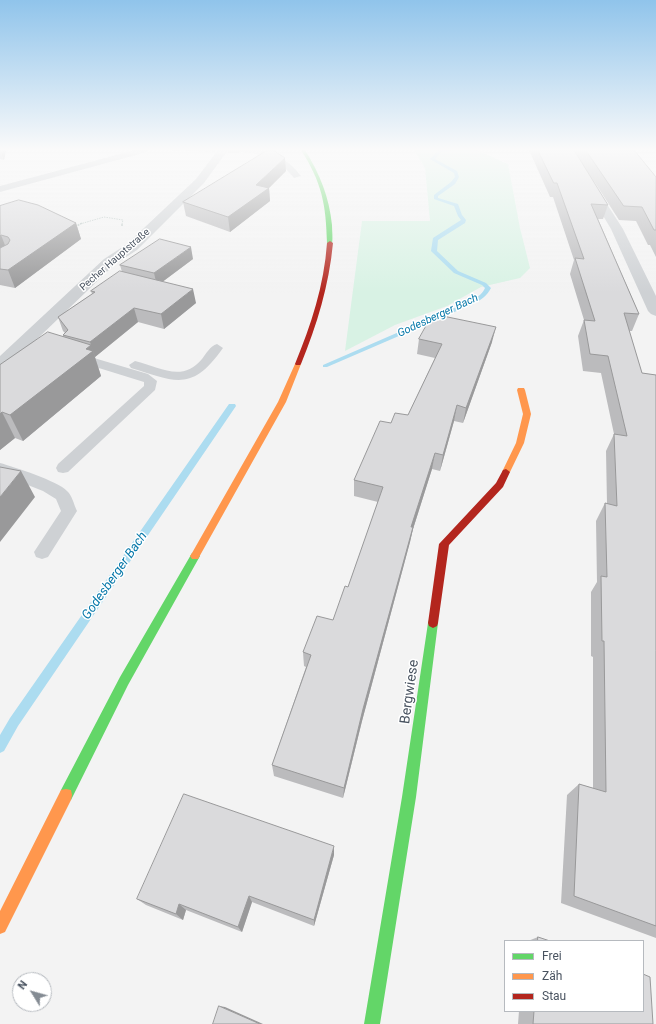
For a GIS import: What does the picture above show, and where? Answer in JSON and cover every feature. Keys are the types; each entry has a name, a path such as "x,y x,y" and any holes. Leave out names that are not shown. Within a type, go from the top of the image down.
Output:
{"main road":[{"path":"0,927 124,681 282,402 316,316 326,280 330,248 330,222 326,198"},
{"name":"Bergwiese","path":"372,1024 409,797 444,544 500,485 520,443 527,414 521,390"}],"street":[{"name":"Pecher Hauptstraße","path":"0,365 35,341 110,262 128,250 182,198"},
{"path":"598,198 617,229 656,311"}],"lane":[{"path":"63,468 150,387 151,381 144,377 66,350 176,376 188,376 196,371 217,348"},
{"path":"0,468 48,486 62,495 69,510 42,552"}],"path":[{"path":"69,230 89,220 109,215 123,220 121,242 128,250"}],"green space":[{"path":"428,198 514,198 530,268 520,278 481,287 447,306 395,325 345,351 362,221 430,221"}],"building":[{"path":"190,198 255,198 228,217 183,202"},
{"path":"562,198 604,198 608,205 591,204 639,314 624,313 642,373 656,375 656,926 574,896 579,784 606,792 604,641 602,641 601,576 607,577 605,503 617,506 614,434 627,436 608,356 590,354 584,320 595,321 575,258 584,259"},
{"path":"618,198 656,198 656,230 654,230 642,207 624,206"},
{"path":"19,200 38,205 76,223 8,270 0,269 0,248 8,244 10,240 8,237 0,236 0,206"},
{"path":"160,239 191,247 154,273 120,265"},
{"path":"120,271 193,289 161,314 134,308 90,342 63,335 68,330 58,317 95,292 91,291"},
{"path":"433,314 496,327 466,408 457,405 443,455 435,453 411,527 413,527 363,709 344,788 272,765 311,655 303,652 317,616 333,620 345,586 348,587 383,487 354,480 380,421 391,423 395,413 408,415 442,344 419,339"},
{"path":"48,332 91,345 86,349 93,351 10,415 2,412 0,414 0,365"},
{"path":"0,467 21,471 0,497"},
{"path":"184,794 334,846 314,920 249,896 238,927 179,904 176,914 137,899"},
{"path":"538,937 547,940 538,940"},
{"path":"644,974 650,977 653,1024 533,1024 534,1012 644,1012"},
{"path":"219,1006 260,1024 213,1024"}],"waterway":[{"name":"Godesberger Bach","path":"325,366 470,303 480,298 486,292 488,288 484,284 456,272 434,251 435,239 464,220 460,216 456,205 436,198"},
{"name":"Godesberger Bach","path":"0,747 14,722 232,406"}],"traffic: fast":[{"path":"326,198 329,216 330,243"},
{"path":"66,795 124,681 195,556"},
{"path":"372,1024 409,797 433,623"}],"traffic: slow":[{"path":"195,556 282,402 298,364"},
{"path":"506,472 520,443 527,414 521,390"},
{"path":"0,927 66,795"}],"traffic: jam":[{"path":"298,364 323,290 329,259 330,243"},
{"path":"433,623 444,544 500,485 506,472"}]}
